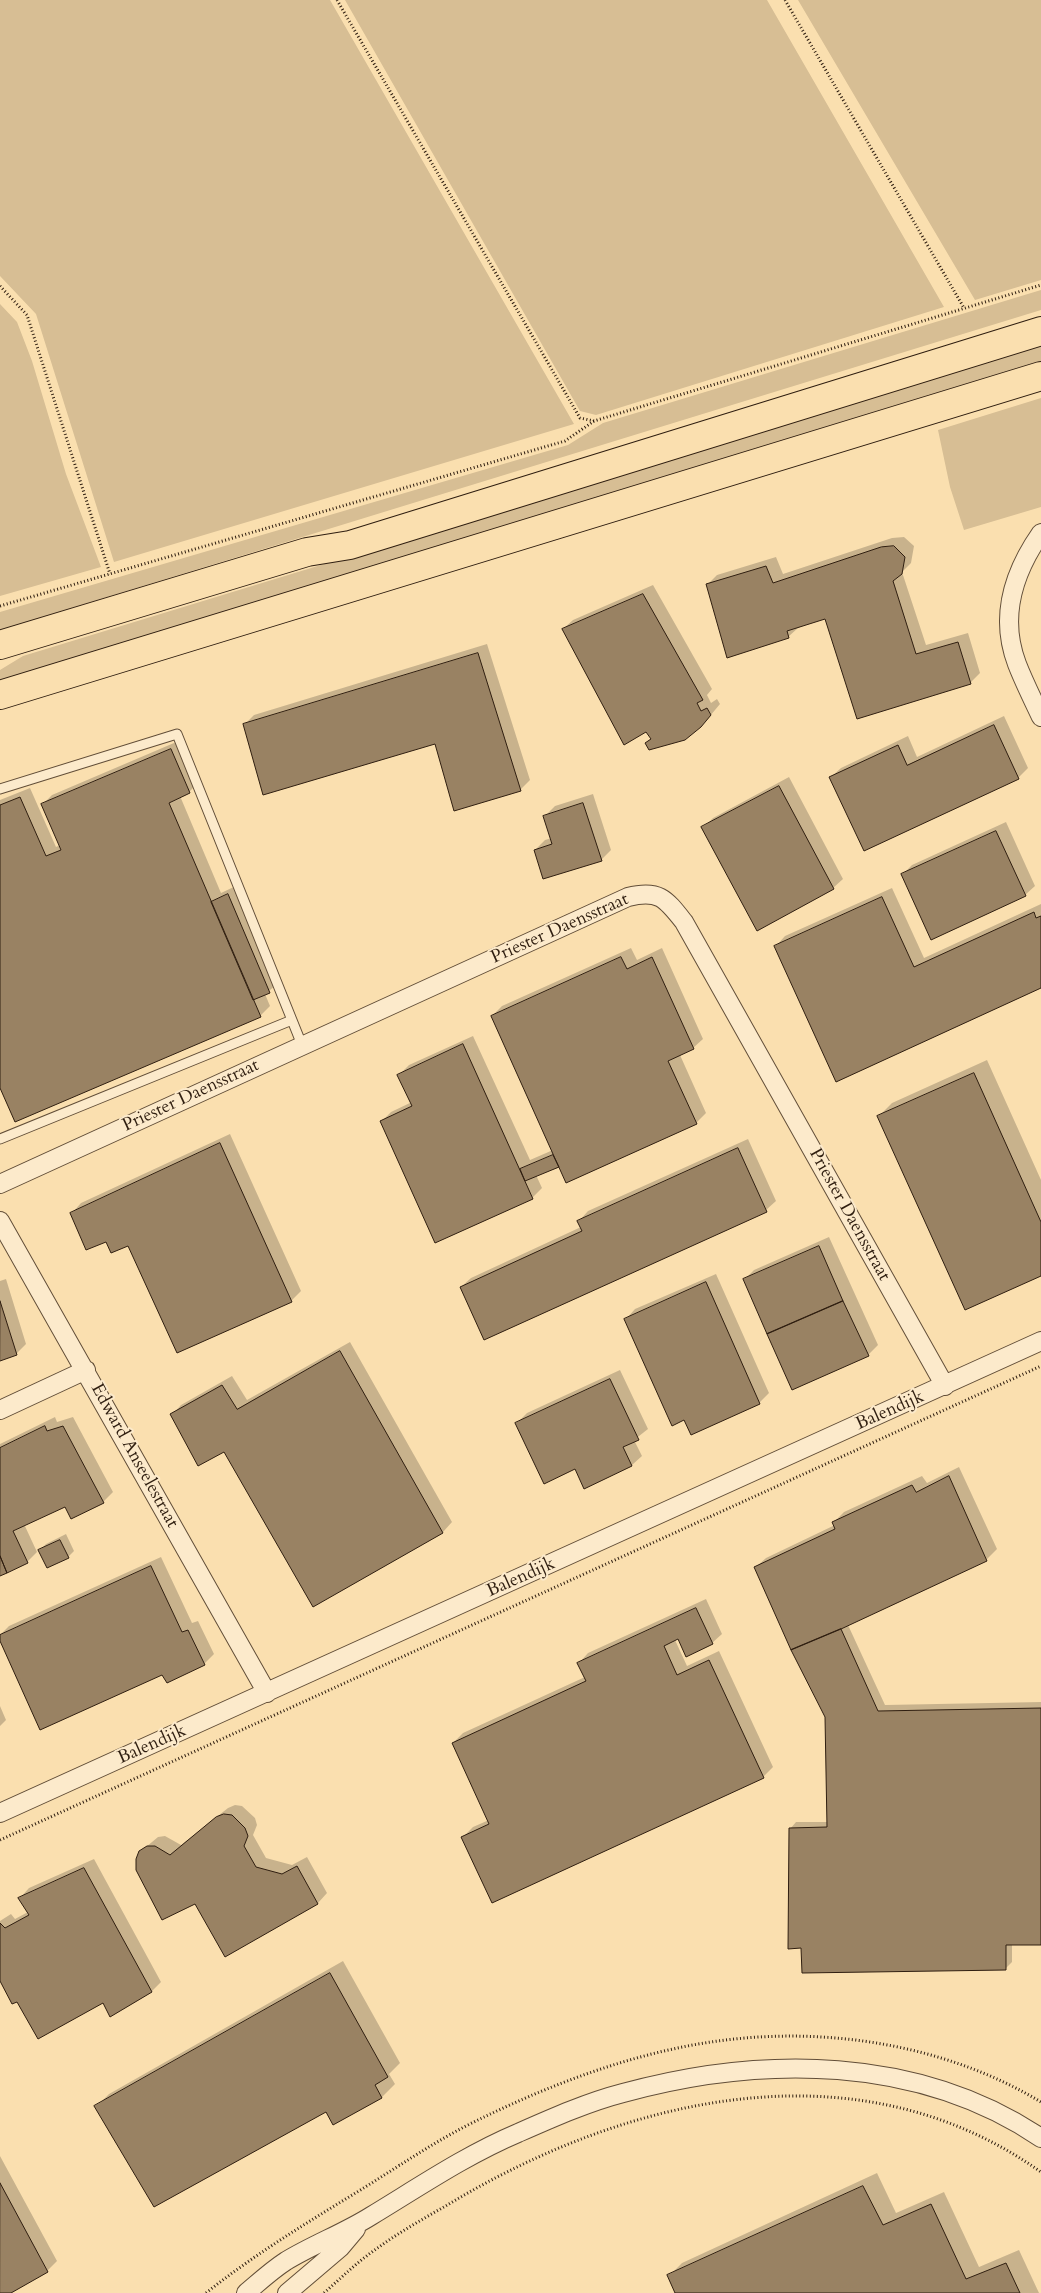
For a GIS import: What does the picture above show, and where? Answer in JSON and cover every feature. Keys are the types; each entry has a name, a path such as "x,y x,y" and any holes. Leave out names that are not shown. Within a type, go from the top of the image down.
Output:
{"highway":[{"path":"0,645 307,552 350,545 1041,332"},
{"path":"0,695 1041,376"}],"street":[{"path":"1041,533 1024,558 1010,597 1010,629 1016,663 1041,717"},
{"name":"Priester Daensstraat","path":"0,1184 628,897 645,893 657,895 670,904 684,922 945,1386"},
{"name":"Edward Anseelestraat","path":"0,1221 267,1693"},
{"name":"Balendijk","path":"0,1813 1041,1341"},
{"path":"0,1410 86,1370"},
{"path":"246,2293 285,2262 363,2221 454,2165 516,2133 621,2093 694,2076 768,2068 806,2068 882,2075 953,2094 1016,2123 1041,2138"},
{"path":"287,2293 340,2248 363,2221"}],"lane":[{"path":"0,789 177,734 302,1046"},
{"path":"0,1139 292,1020"}],"path":[{"path":"337,0 580,418 594,421"},
{"path":"785,0 964,308"},
{"path":"0,606 565,441 594,421 1041,285"},
{"path":"0,286 27,315 110,574"},
{"path":"0,1840 1041,1366"},
{"path":"324,2293 372,2251 491,2178 546,2152 605,2129 658,2113 725,2100 794,2094 862,2100 918,2112 979,2137 1026,2161 1041,2172"}],"shaded area":[{"path":"0,0 330,0 574,424 114,562 36,314 0,276"},
{"path":"345,0 767,0 944,307 596,415 580,411"},
{"path":"798,0 1041,0 1041,280 975,300"},
{"path":"1041,290 1041,310 0,630 0,612 568,445 603,423"},
{"path":"0,304 17,322 32,361 66,474 101,567 0,596"},
{"path":"1041,345 1041,365 0,683 0,670 23,656"},
{"path":"1041,398 1041,507 964,530 950,487 938,430"}],"building":[{"path":"894,546 905,557 902,574 893,581 916,654 958,642 971,684 857,719 825,619 787,631 789,638 727,658 706,584 766,566 773,583 881,547"},
{"path":"643,594 703,700 697,703 701,711 707,708 711,715 701,727 685,740 649,750 645,743 651,739 646,732 624,745 562,629"},
{"path":"478,653 521,791 454,811 435,744 263,795 243,724"},
{"path":"994,725 1019,779 864,851 829,777 898,745 907,765"},
{"path":"171,749 190,793 169,803 261,1017 15,1122 0,1088 0,805 20,797 46,856 61,850 41,804"},
{"path":"779,786 834,889 757,931 701,827"},
{"path":"583,803 602,861 543,879 534,850 552,844 543,816"},
{"path":"996,831 1026,896 931,940 901,874"},
{"path":"228,894 270,993 253,1000 211,902"},
{"path":"882,897 914,967 1034,912 1036,918 1041,916 1041,988 836,1082 774,946"},
{"path":"621,957 627,969 652,957 694,1049 668,1061 697,1124 566,1183 491,1016"},
{"path":"463,1044 533,1199 435,1243 380,1121 412,1106 397,1075"},
{"path":"974,1073 1041,1222 1041,1276 965,1310 877,1116"},
{"path":"220,1143 292,1302 177,1353 128,1246 111,1253 106,1242 86,1250 70,1213"},
{"path":"738,1148 767,1212 484,1340 460,1287 582,1231 577,1221"},
{"path":"553,1155 559,1167 525,1181 520,1169"},
{"path":"819,1246 843,1301 767,1334 743,1279"},
{"path":"706,1282 760,1404 691,1435 684,1420 672,1426 624,1319"},
{"path":"0,1301 17,1355 0,1361"},
{"path":"843,1301 869,1356 792,1390 767,1334"},
{"path":"340,1351 443,1533 313,1607 224,1452 198,1466 170,1414 222,1385 237,1409"},
{"path":"610,1379 639,1440 623,1447 632,1466 584,1489 575,1469 544,1484 515,1423"},
{"path":"45,1426 47,1431 63,1426 104,1503 71,1519 65,1507 13,1531 28,1563 7,1573 0,1556 0,1448"},
{"path":"949,1476 987,1561 841,1629 791,1650 754,1567 835,1529 832,1522 912,1485 916,1492"},
{"path":"60,1540 69,1558 47,1568 38,1550"},
{"path":"0,1556 7,1573 0,1576"},
{"path":"151,1566 182,1632 188,1630 205,1665 167,1683 162,1675 40,1730 0,1641 0,1635"},
{"path":"696,1608 713,1644 686,1657 678,1639 664,1646 677,1675 709,1660 764,1778 492,1903 461,1837 489,1824 452,1743 586,1681 577,1663"},
{"path":"841,1629 878,1711 1041,1708 1041,1945 1006,1945 1006,1970 802,1973 801,1948 788,1949 789,1828 827,1827 825,1717 791,1650"},
{"path":"224,1814 232,1815 245,1828 248,1836 244,1846 256,1867 282,1874 297,1866 318,1904 225,1957 195,1904 162,1920 136,1870 136,1859 139,1851 147,1846 155,1846 170,1855 216,1817"},
{"path":"84,1868 152,1992 110,2017 103,2003 38,2039 17,2002 12,2004 0,1981 0,1923 5,1928 29,1915 18,1898"},
{"path":"330,1973 388,2077 375,2085 382,2098 333,2125 326,2112 154,2207 94,2106"},
{"path":"0,2183 48,2272 11,2293 0,2293"},
{"path":"863,2186 883,2225 931,2204 966,2279 1006,2263 1020,2293 675,2293 667,2275"}]}
